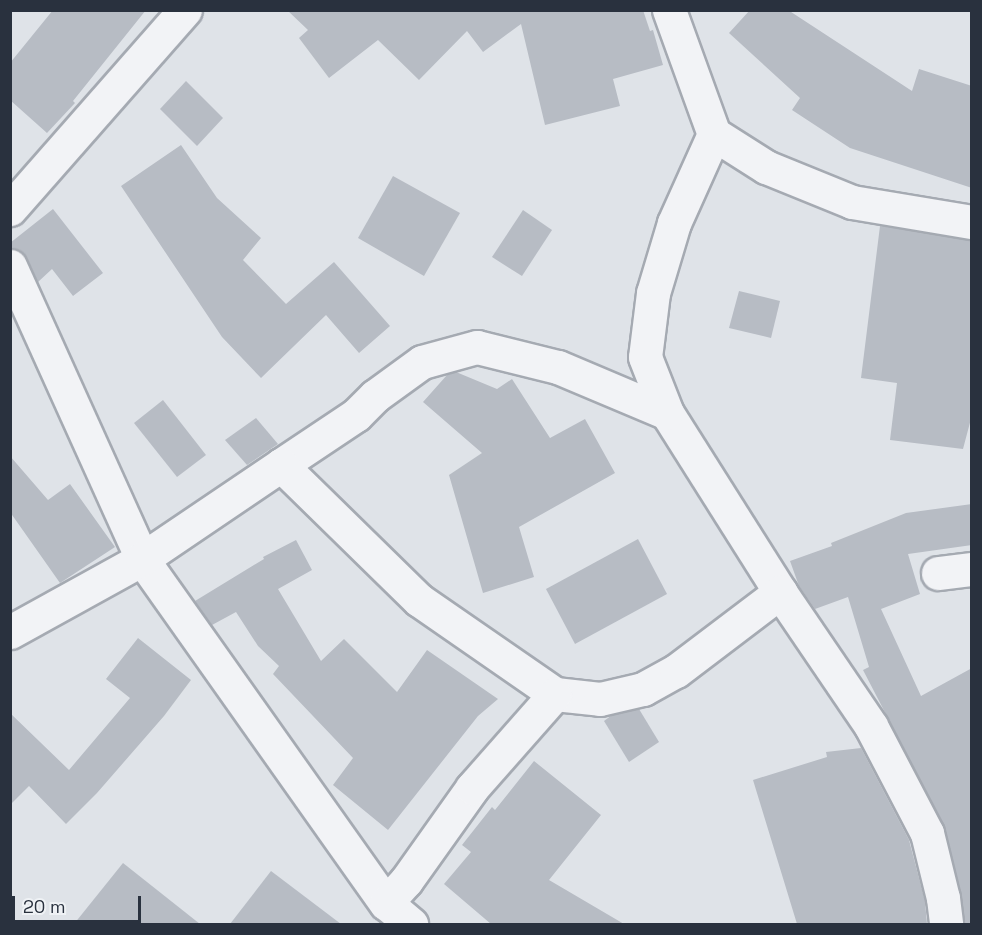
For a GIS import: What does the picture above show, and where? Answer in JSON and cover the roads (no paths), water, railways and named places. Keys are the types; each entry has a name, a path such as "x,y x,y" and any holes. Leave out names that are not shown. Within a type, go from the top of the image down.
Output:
{"street":[{"path":"10,209 185,10"},
{"path":"669,10 714,134 766,167 852,202 972,222"},
{"path":"714,134 674,223 653,293 645,357 667,413 780,592 872,726 927,832 943,898 945,924"},
{"path":"10,266 142,559 386,903 411,924"},
{"path":"10,632 142,559 356,415 375,396 422,362 477,347 558,367 667,413"},
{"path":"281,465 419,600 555,694 600,699 643,689 676,671 780,592"},
{"path":"938,573 972,569"},
{"path":"386,903 406,881 472,789 555,694"}]}
